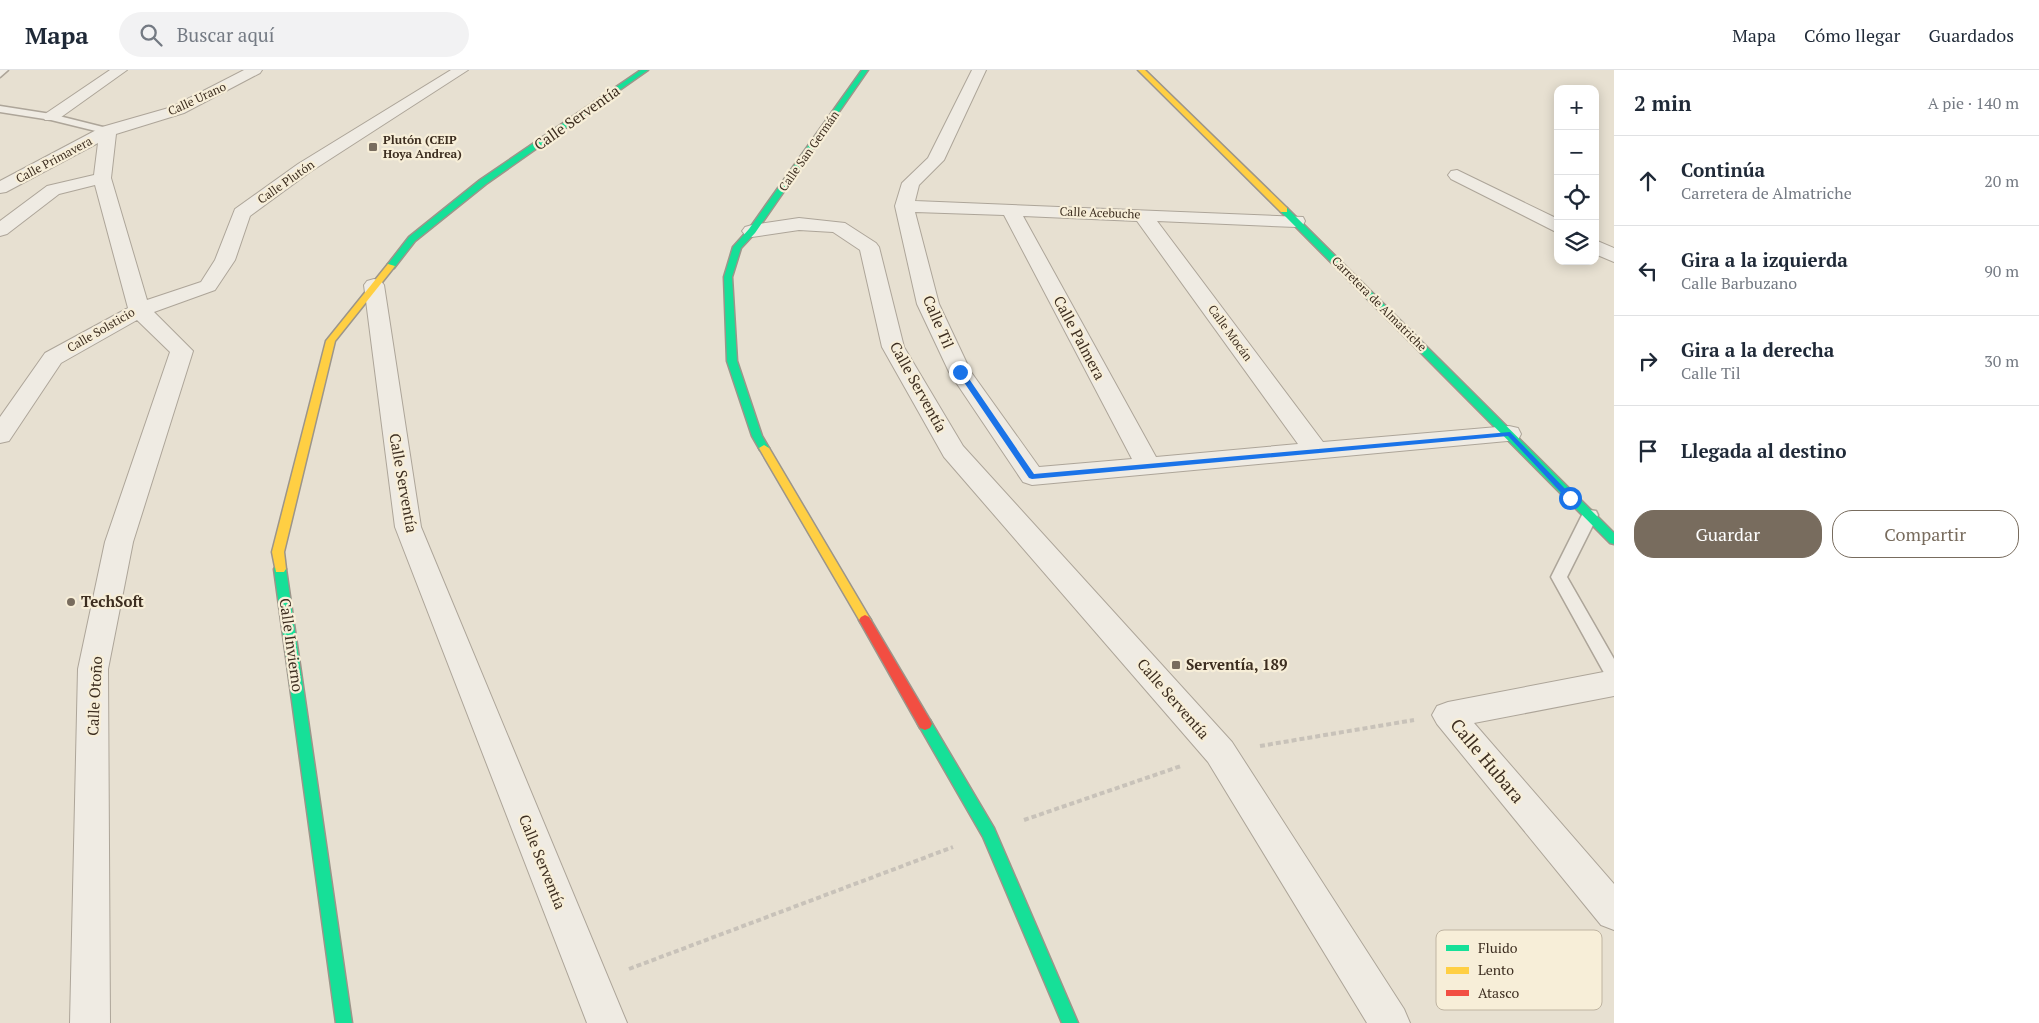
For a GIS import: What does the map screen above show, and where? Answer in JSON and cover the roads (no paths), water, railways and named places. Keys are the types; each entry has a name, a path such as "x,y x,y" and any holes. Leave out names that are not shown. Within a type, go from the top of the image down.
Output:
{"street":[{"path":"51,117 120,70"},
{"name":"Calle Urano","path":"108,131 178,110 255,70"},
{"name":"Calle Plutón","path":"139,310 208,286 225,260 242,213 304,168 461,70"},
{"name":"Calle Serventía","path":"607,1023 408,527 374,285 412,238 483,182 645,70"},
{"name":"Calle San Germán","path":"752,231 865,70"},
{"path":"904,206 911,183 935,160 979,70"},
{"name":"Carretera de Almatriche","path":"1141,70 1296,221 1614,540"},
{"path":"0,230 53,190 102,178 108,131"},
{"name":"Calle Primavera","path":"0,188 108,131"},
{"path":"1456,175 1554,225"},
{"name":"Calle Solsticio","path":"0,434 53,358 139,310 102,178"},
{"name":"Calle Acebuche","path":"904,206 1296,221"},
{"name":"Calle Til","path":"904,206 928,304 960,372 1032,476 1148,466"},
{"name":"Calle Palmera","path":"1010,210 1148,466"},
{"name":"Calle Mocán","path":"1143,215 1316,451"},
{"name":"Calle Serventía","path":"752,231 798,224 838,228 869,247 893,346 953,451 1220,752 1390,1023"},
{"path":"752,231 737,247 728,276 732,361 757,436 989,833 1070,1023"},
{"path":"1599,248 1614,256"},
{"name":"Calle Invierno","path":"344,1023 278,552 331,341 374,285"},
{"name":"Calle Otoño","path":"90,1023 93,669 119,542 182,351 139,310"},
{"path":"1148,466 1510,434"},
{"name":"Calle Hubara","path":"1614,683 1448,715 1614,912"}],"lane":[{"path":"0,74 4,70"},
{"path":"0,109 51,117 108,131"},
{"path":"1590,516 1559,577 1614,674"}],"place":[{"name":"Plutón (CEIP Hoya Andrea)","path":"373,147"},
{"name":"TechSoft","path":"71,602"},
{"name":"Serventía, 189","path":"1176,665"}]}
